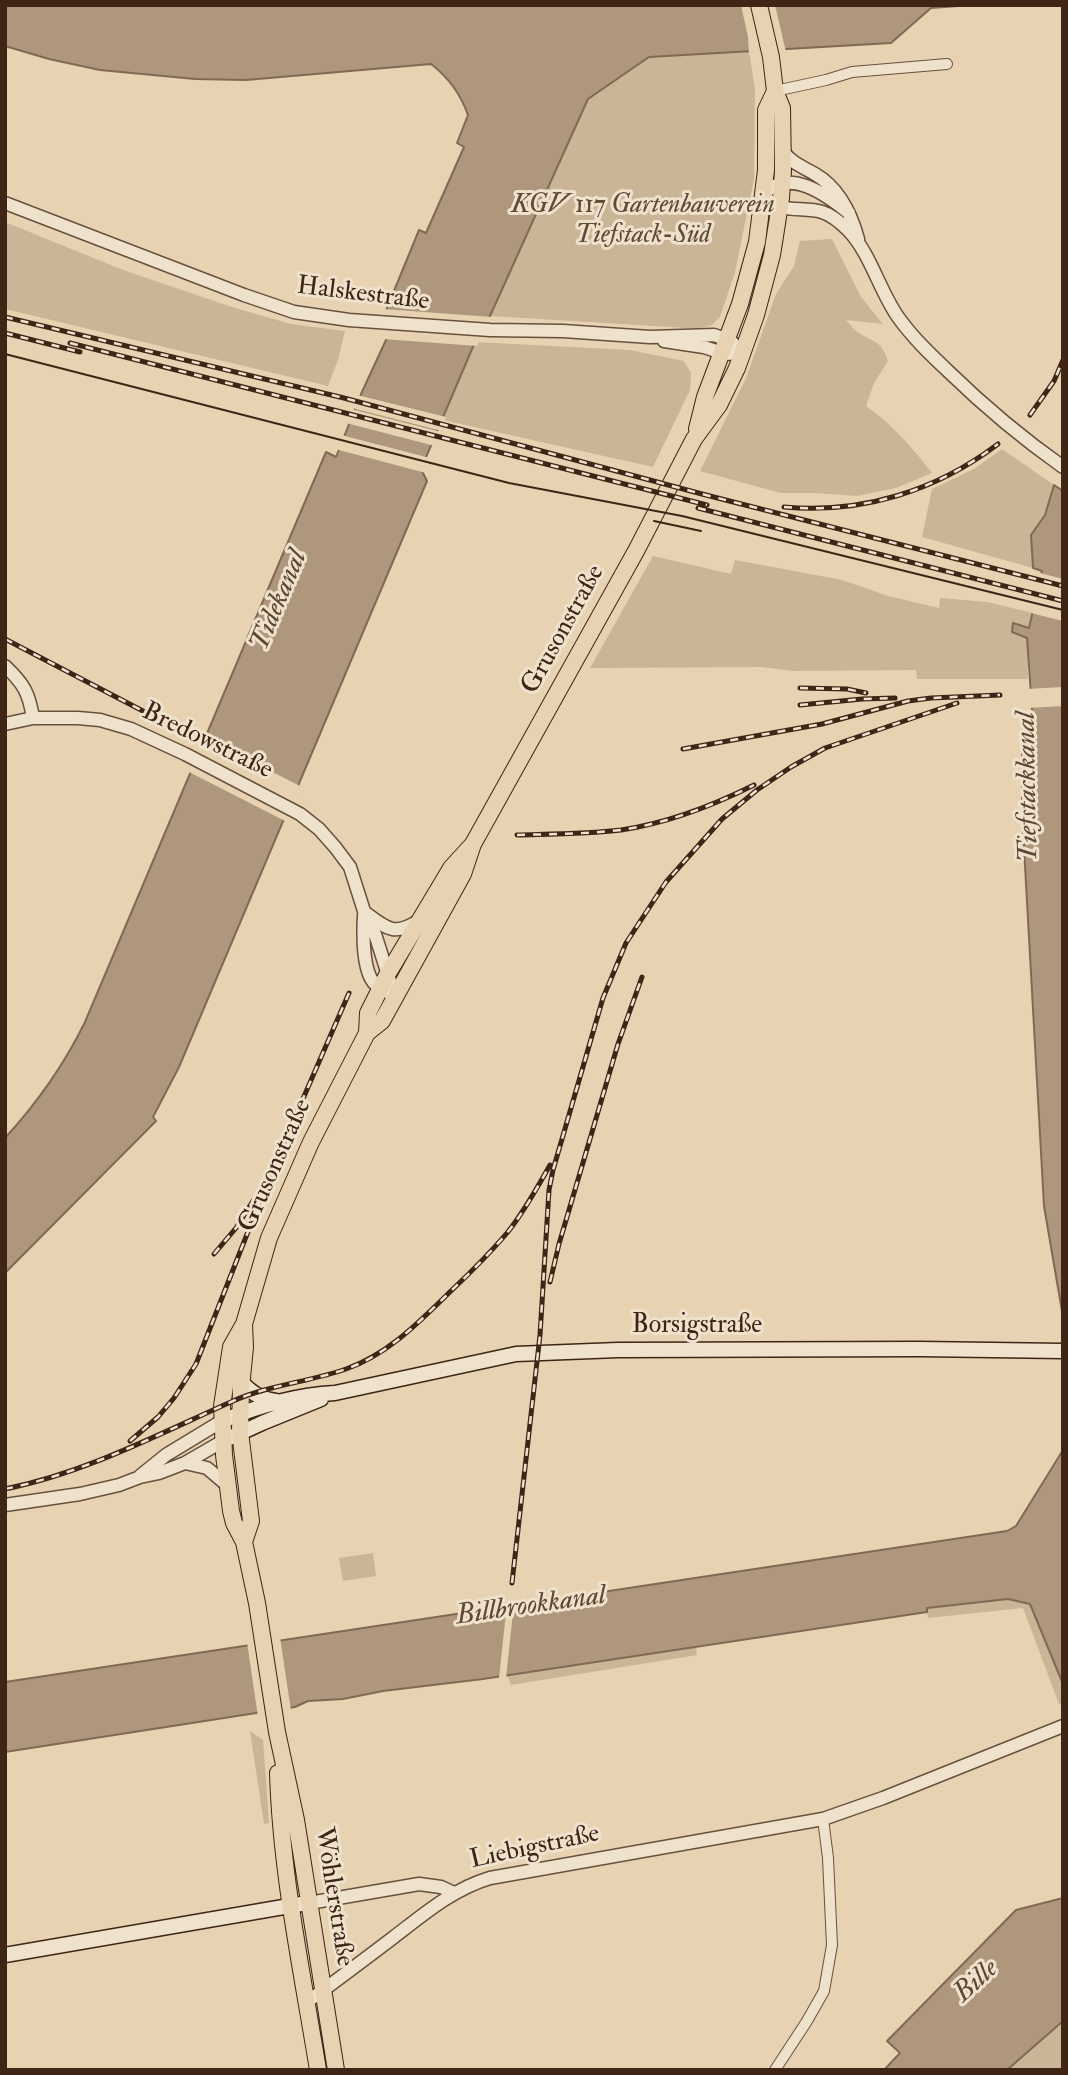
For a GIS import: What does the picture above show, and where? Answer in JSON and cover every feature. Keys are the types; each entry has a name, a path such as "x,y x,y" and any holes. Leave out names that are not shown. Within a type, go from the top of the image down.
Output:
{"main road":[{"path":"759,5 775,91"},
{"name":"Grusonstraße","path":"222,1421 231,1347 244,1324 269,1238 311,1142 367,1033 382,1021 463,874 473,844 642,539 694,439 719,405 742,353 766,279 780,207 782,107 775,91"},
{"name":"Grusonstraße","path":"694,439 705,397 748,279 757,242 766,166 766,110 775,91"},
{"name":"Grusonstraße","path":"367,1033 368,1013 384,981 451,868 473,844"},
{"name":"Grusonstraße","path":"240,1432 244,1324"},
{"name":"Borsigstraße","path":"222,1421 281,1401 312,1394 335,1393 516,1354 618,1350 1063,1351"},
{"path":"242,1381 258,1396 281,1401"},
{"name":"Borsigstraße","path":"223,1441 335,1393"},
{"name":"Wöhlerstraße","path":"222,1421 227,1485 234,1523 244,1542 261,1625 277,1732 296,1820 336,2070"},
{"name":"Wöhlerstraße","path":"240,1432 251,1521 244,1542"},
{"name":"Wöhlerstraße","path":"277,1732 279,1822 318,2070"},
{"name":"Liebigstraße","path":"5,1955 309,1903"}],"street":[{"path":"775,91 852,72 947,64"},
{"path":"783,151 791,160 829,183 838,193 887,300 918,343 1006,424 1063,467"},
{"path":"849,213 811,188 795,183 782,183 764,194 771,203 780,207 824,212 849,231 860,246"},
{"name":"Halskestraße","path":"5,203 267,303 324,317 490,330 563,331 650,337 713,335 725,346"},
{"path":"725,346 742,353"},
{"path":"5,666 26,689 33,718"},
{"name":"Bredowstraße","path":"5,724 33,718 78,718 100,720 131,729 300,814 335,847 349,867 375,934 384,981 396,996"},
{"path":"364,911 391,929 405,928 419,920"},
{"path":"140,1477 160,1459 222,1421"},
{"path":"5,1505 80,1494 159,1473 185,1463 223,1441"},
{"path":"185,1463 207,1468 227,1485"},
{"name":"Liebigstraße","path":"309,1903 419,1884 441,1887 454,1893 490,1878 823,1819 889,1796 1063,1726"},
{"path":"775,2070 824,1991 832,1945 828,1858 823,1819"},
{"path":"307,2002 454,1893"}],"green space":[{"name":"KGV 117 Gartenbauverein Tiefstack-Süd","path":"749,51 755,89 754,179 735,272 720,317 712,325 686,328 490,316 588,99 648,57"},
{"path":"5,222 123,270 232,307 291,324 345,331 328,386 5,309"},
{"name":"KGV 117 Gartenbauverein Tiefstack-Süd","path":"832,239 861,297 883,324 846,320 857,332 880,345 888,361 874,383 866,406 902,437 932,473 896,488 857,496 781,493 700,471 746,378 776,294 794,266 800,241"},
{"path":"475,342 630,350 684,361 691,373 690,390 653,467 443,420"},
{"path":"1002,449 1054,485 1045,515 1031,535 1033,568 922,537 932,489 974,469"},
{"path":"653,556 731,574 735,560 842,580 888,596 939,608 940,598 987,602 1033,613 1027,638 1028,679 917,679 916,670 590,668"},
{"path":"373,1553 376,1576 343,1581 339,1558"},
{"path":"1009,1599 1030,1603 1063,1684 1063,1703 1059,1704 1023,1608 928,1618 926,1608"},
{"path":"696,1647 697,1655 511,1685 507,1674"},
{"path":"250,1731 263,1740 269,1823 264,1824"},
{"path":"1063,2021 1063,2070 1007,2070"}],"water":[{"name":"Tidekanal","path":"5,5 972,5 931,8 891,43 649,57 588,99 490,316 475,342 421,469 427,481 179,1067 153,1117 156,1121 5,1273 5,1138 50,1083 85,1022 326,452 336,457 386,340 387,308 419,230 426,233 464,147 457,143 468,115 453,87 431,64 246,80 195,79 100,70 49,59 5,46"},
{"name":"Tiefstackkanal","path":"1054,485 1063,491 1063,1317 1044,1206 1022,812 1022,754 1031,747 1032,709 1027,638 1012,632 1013,623 1029,628 1042,571 1033,568 1031,535 1045,515"},
{"name":"Billbrookkanal","path":"1063,1450 1063,1684 1030,1604 1008,1599 927,1608 927,1612 483,1679 383,1691 343,1699 308,1701 295,1707 5,1752 5,1682 1007,1531 1016,1526"},
{"name":"Bille","path":"1063,1898 1063,2021 1007,2070 884,2070 900,2053 887,2041 1016,1910"}],"pier":[{"path":"741,5 775,5 786,52 749,54"},
{"path":"383,309 492,317 477,346 383,339"},
{"path":"357,395 446,417 442,431 352,408"},
{"path":"351,409 441,432 435,446 346,423"},
{"path":"341,435 430,458 426,473 335,449"},
{"path":"1040,573 1063,579 1063,621 1031,613"},
{"path":"1063,687 1063,706 1028,708 1026,689"},
{"path":"202,736 302,787 287,822 187,771"},
{"path":"507,1603 514,1603 506,1678 502,1679 499,1678"},
{"path":"280,1637 291,1711 258,1717 247,1642"}],"tram line":[{"path":"5,354 509,483 682,516 1063,610"},
{"path":"654,521 701,531"}],"railway":[{"path":"5,317 344,398 702,494 1063,586"},
{"path":"5,333 80,352"},
{"path":"70,343 707,505"},
{"path":"1030,415 1054,381 1063,360"},
{"path":"784,507 842,507 897,496 949,475 998,444"},
{"path":"698,508 1063,601"},
{"path":"5,639 164,722"},
{"path":"800,688 847,689 866,693"},
{"path":"683,749 822,724 908,701 1000,695"},
{"path":"800,705 895,698"},
{"path":"512,1583 540,1335 549,1190 603,998 626,943 666,882 722,819 757,790 825,748 957,703"},
{"path":"517,835 595,832 638,827 689,813 754,785"},
{"path":"550,1282 618,1044 642,977"},
{"path":"130,1441 158,1417 196,1364 275,1163 349,993"},
{"path":"5,1489 93,1463 233,1401 346,1369 376,1355 416,1325 494,1248 519,1217 550,1165"},
{"path":"214,1254 236,1228 253,1201"}]}
